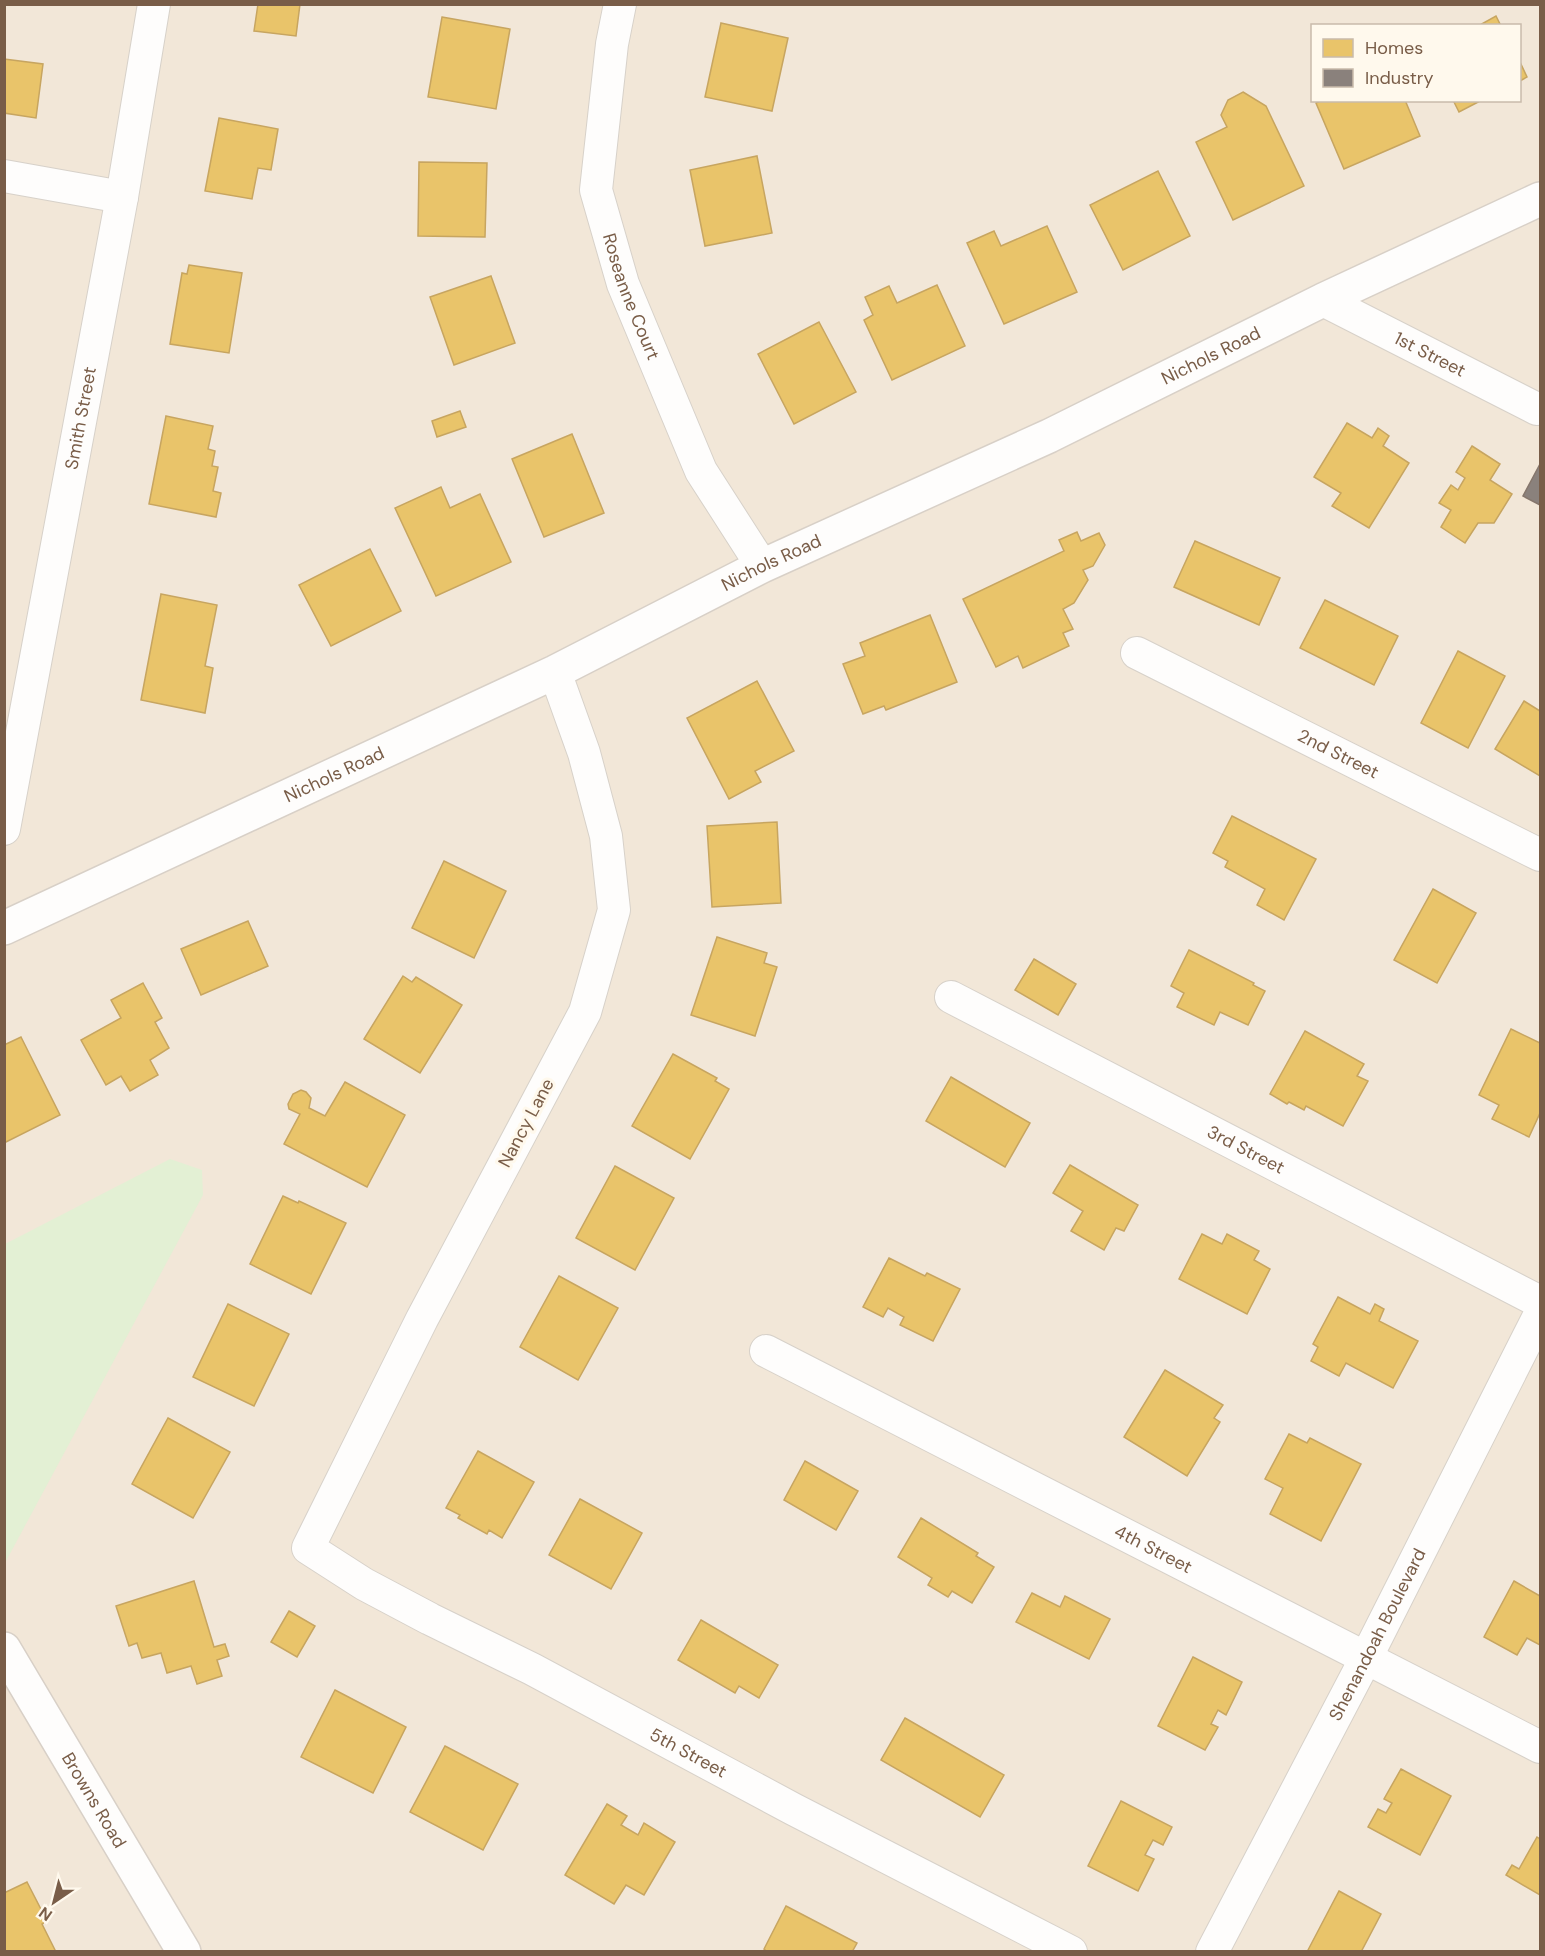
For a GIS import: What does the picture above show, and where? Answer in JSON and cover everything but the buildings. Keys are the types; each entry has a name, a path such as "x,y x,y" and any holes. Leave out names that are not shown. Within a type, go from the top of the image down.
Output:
{"street":[{"name":"Smith Street","path":"4,830 122,197 154,4"},
{"name":"Roseanne Court","path":"620,4 612,44 596,189 623,284 701,471 762,566"},
{"path":"4,176 122,197"},
{"name":"Nichols Road","path":"4,928 555,672 762,566 1049,436 1323,300 1540,199"},
{"name":"1st Street","path":"1323,300 1537,409"},
{"name":"2nd Street","path":"1137,653 1540,855"},
{"name":"Nancy Lane","path":"308,1548 422,1320 585,1012 614,910 606,837 584,753 555,672"},
{"name":"3rd Street","path":"951,997 1540,1302"},
{"name":"Shenandoah Boulevard","path":"1212,1952 1366,1658 1540,1314"},
{"name":"4th Street","path":"766,1351 1540,1747"},
{"name":"5th Street","path":"308,1548 364,1584 430,1619 532,1669 794,1809 1071,1952"},
{"name":"Browns Road","path":"4,1649 184,1952"}],"shaded area":[{"path":"5,5 1540,5 1540,1951 5,1951"}],"green space":[{"path":"170,1159 202,1170 203,1195 5,1563 5,1244"}]}
